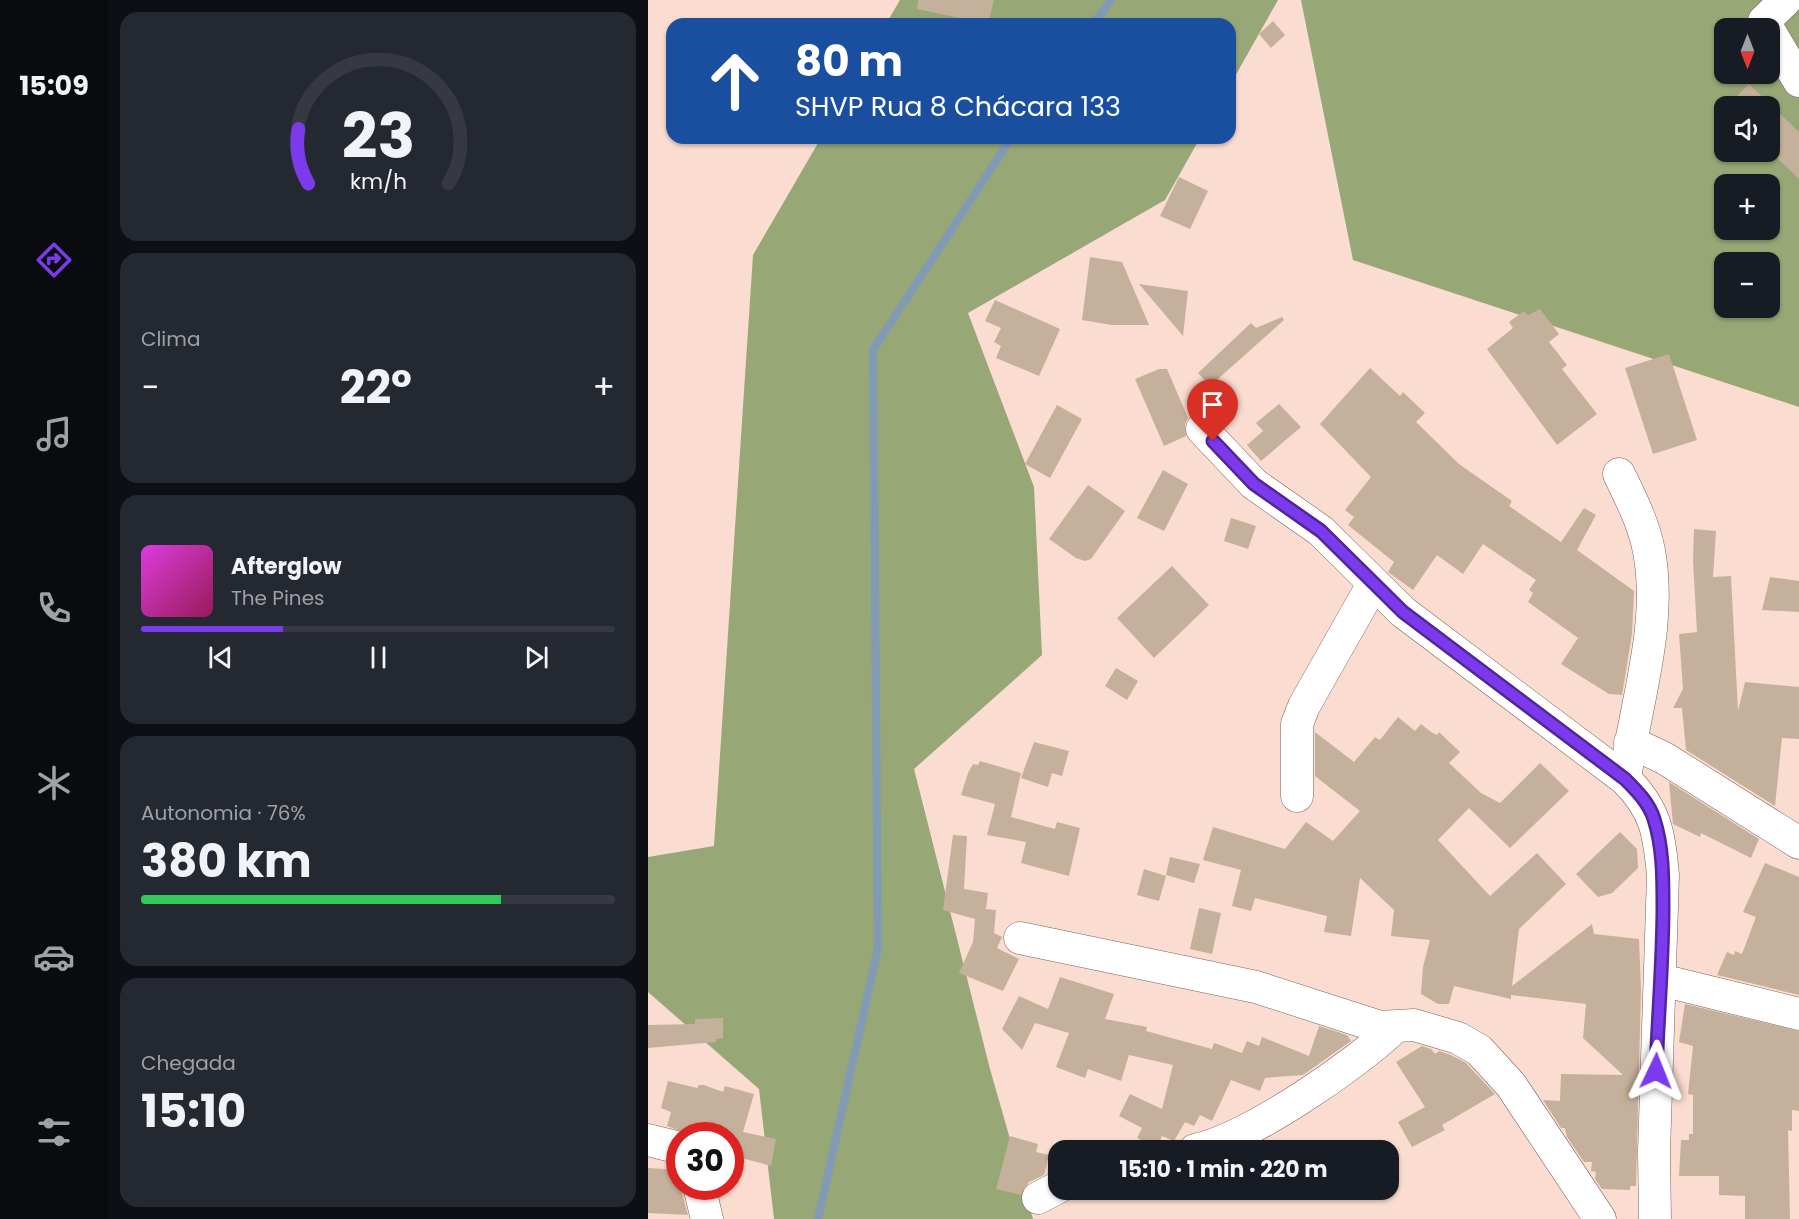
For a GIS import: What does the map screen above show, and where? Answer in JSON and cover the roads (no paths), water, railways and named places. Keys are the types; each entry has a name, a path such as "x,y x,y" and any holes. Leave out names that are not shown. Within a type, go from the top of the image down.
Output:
{"street":[{"path":"1767,18 1786,0"},
{"path":"1780,49 1799,81"},
{"path":"1202,429 1254,484 1321,531 1403,612 1625,779 1646,802 1654,818 1663,875 1655,1107 1655,1219"},
{"path":"1619,474 1637,511 1649,550 1653,591 1651,628 1625,779"},
{"path":"1297,796 1297,724 1304,706 1373,584"},
{"path":"1630,742 1664,758 1799,843"},
{"path":"1020,938 1256,987 1380,1027 1414,1025 1432,1029 1479,1050 1510,1085 1600,1219"},
{"path":"1661,980 1799,1014"},
{"path":"1218,1140 1267,1119 1371,1050 1395,1027"},
{"path":"648,1140 666,1144"},
{"path":"702,1200 707,1219"}],"waterway":[{"path":"1098,18 1111,0"},
{"path":"818,1219 878,948 873,350 1007,144"}]}
